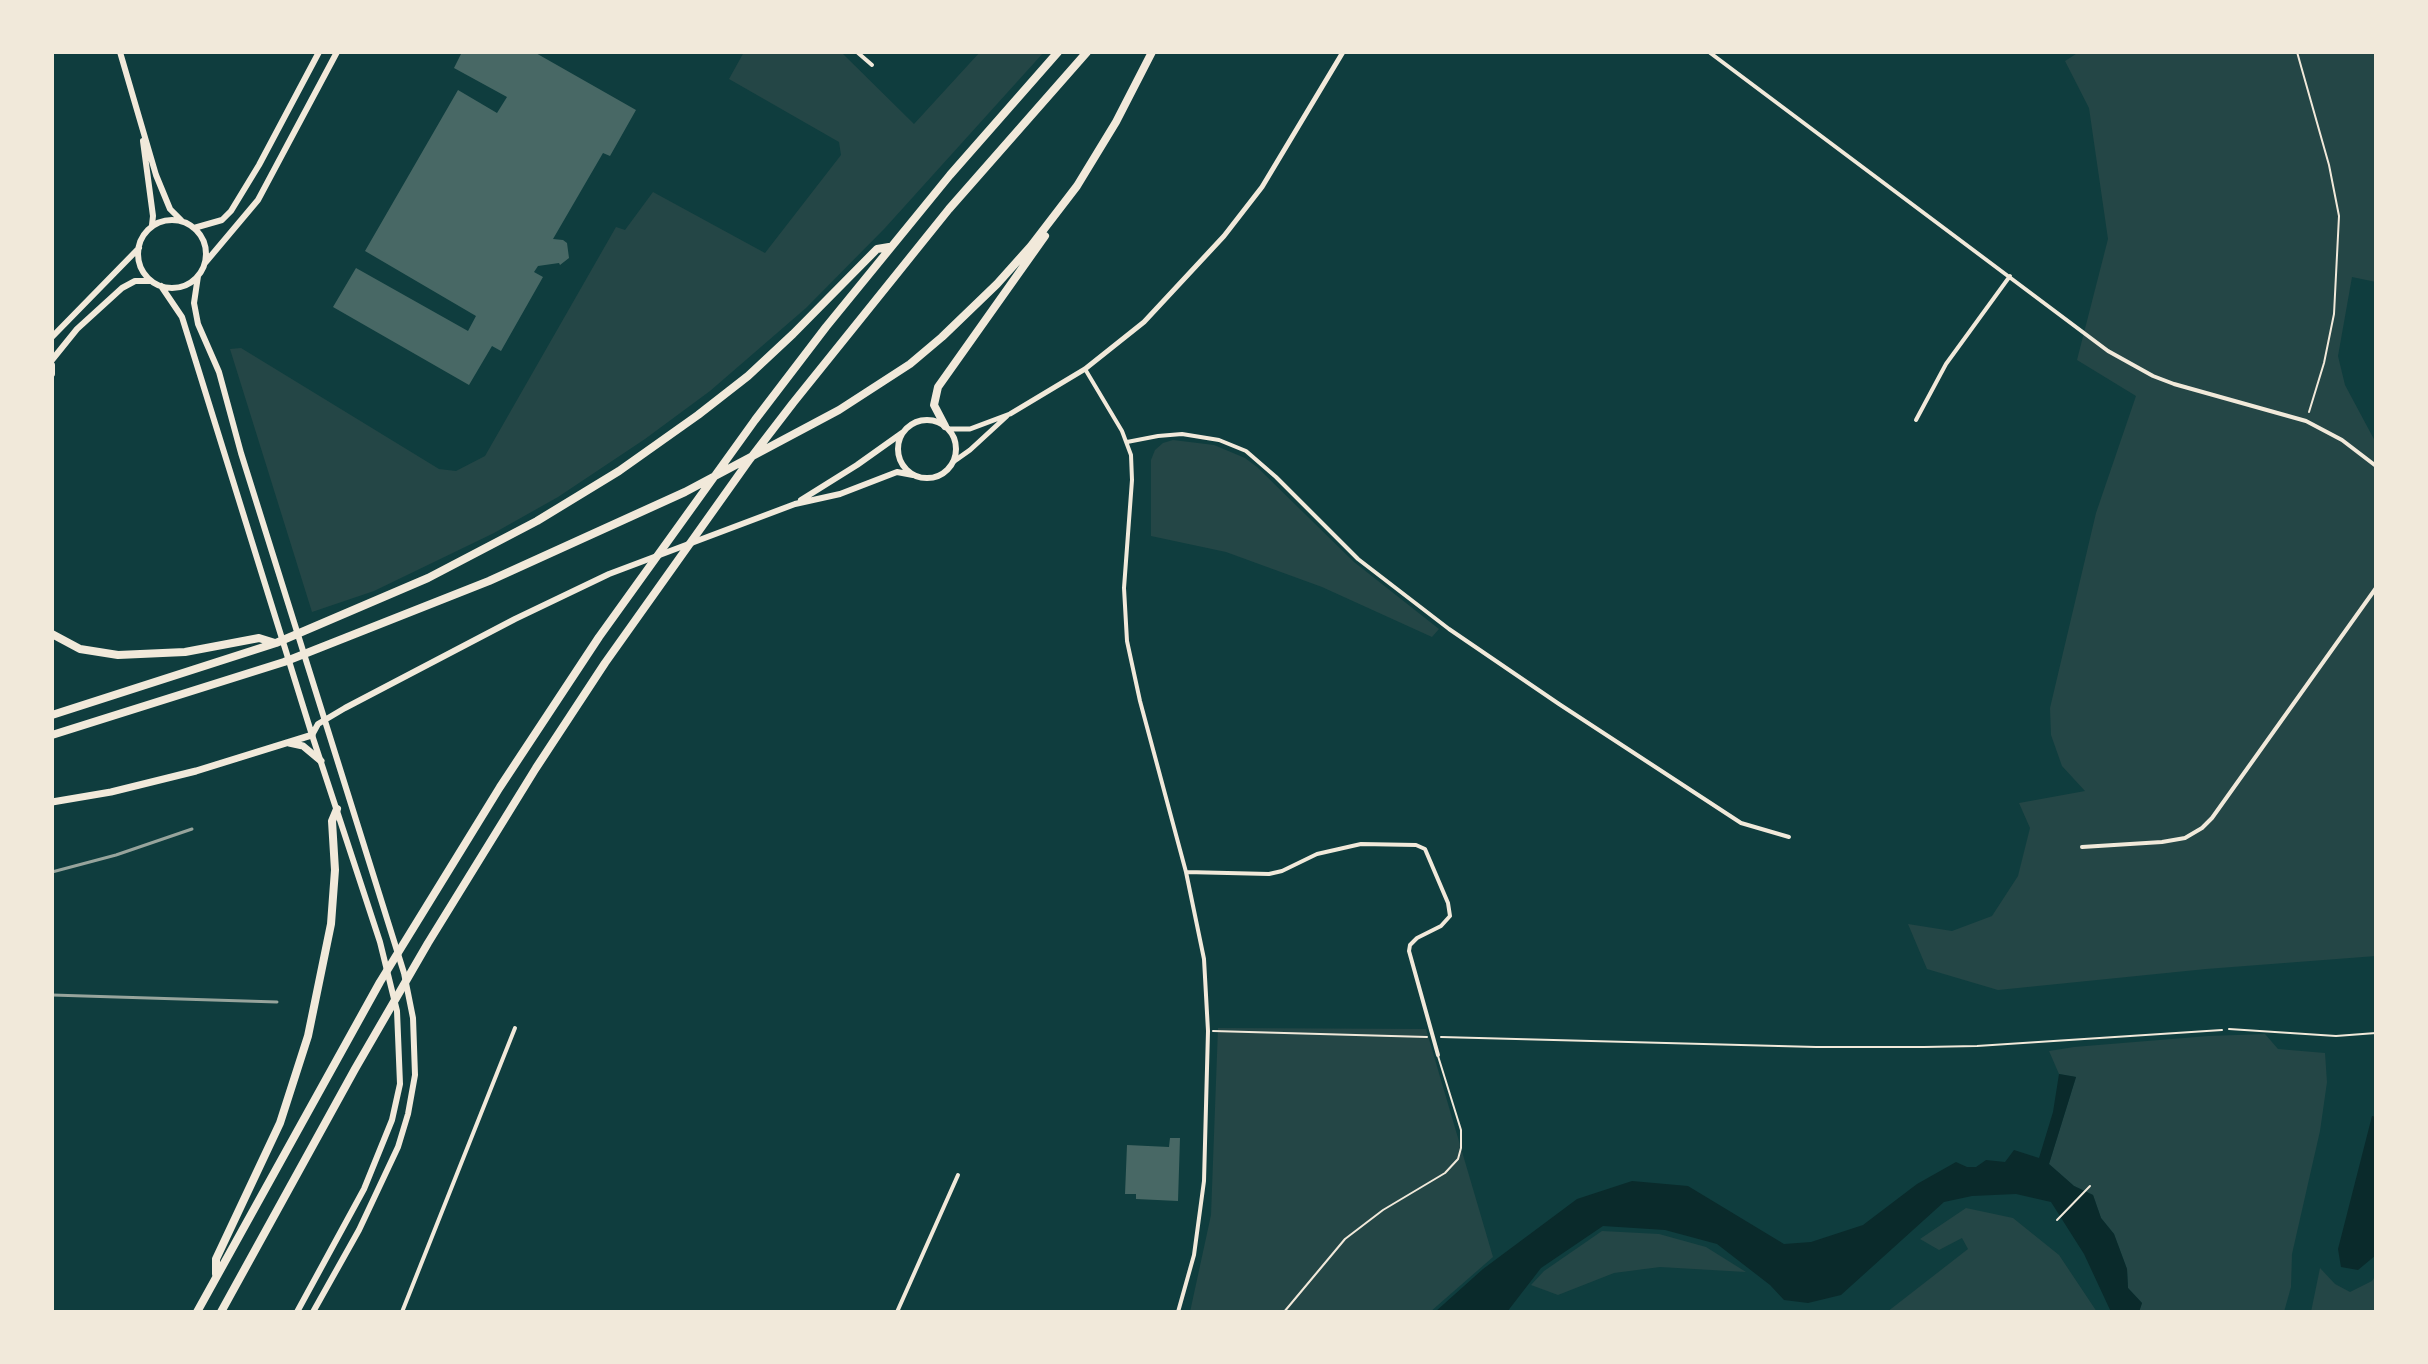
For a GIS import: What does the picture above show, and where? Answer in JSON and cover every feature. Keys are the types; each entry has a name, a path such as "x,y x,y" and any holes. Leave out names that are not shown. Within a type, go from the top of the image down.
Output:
{"highway":[{"path":"197,1312 380,982 519,757 621,606 755,420 890,247 1058,52"},
{"path":"221,1312 436,930 536,768 657,589 793,403 949,209 1087,52"},
{"path":"947,427 934,405 938,387 1042,241 1116,122 1152,52"},
{"path":"52,735 180,697 387,623 570,546 788,440 892,377 942,337 997,284 1063,205"},
{"path":"52,715 276,643 383,599 471,558 619,471 748,376 877,249 890,247"},
{"path":"52,634 80,649 118,655 185,652 259,638 276,643"},
{"path":"216,1275 216,1259 280,1123 308,1036 331,924 335,870 332,821 337,809"}],"main road":[{"path":"120,52 167,203 205,243 205,263"},
{"path":"194,228 222,220 231,211 319,52"},
{"path":"313,1312 359,1230 398,1147 413,1092 416,1056 414,1023 404,973 219,372 198,324 194,303 198,276 205,263 258,200 337,52"},
{"path":"306,78 320,86"},
{"path":"52,337 139,248 152,225 141,126"},
{"path":"152,225 164,220 181,220"},
{"path":"139,248 140,266 145,276 161,286 178,288 198,276"},
{"path":"52,374 52,362 77,329 122,288 135,281 151,281"},
{"path":"161,286 182,317 300,693 313,747 327,777 372,916 394,998 400,1047 400,1084 392,1120 364,1189 297,1312"},
{"path":"52,802 111,792 196,771 312,735 318,724 345,708 582,586 728,527 795,504 840,494 897,472 923,478 938,476 953,462 956,443 947,427 932,419 914,423 857,465 795,504"},
{"path":"905,431 899,443 898,457 904,469 913,475"},
{"path":"284,743 313,747"}],"street":[{"path":"857,52 872,65"},
{"path":"947,427 970,429 1010,414 1085,369 1144,322 1224,236 1276,165 1343,52"},
{"path":"1709,52 2108,351 2153,376 2189,389 2306,421 2342,440 2376,466"},
{"path":"1916,420 1946,364 2010,276"},
{"path":"1085,369 1127,442 1132,466 1124,615 1131,665 1186,872 1204,959 1208,1031 1204,1181 1194,1255 1178,1312"},
{"path":"953,462 1010,414"},
{"path":"1127,442 1182,434 1219,440 1246,451 1358,559 1449,629 1741,823 1789,837"},
{"path":"2082,847 2173,840 2192,835 2202,828 2376,588"},
{"path":"1186,872 1269,874 1317,854 1361,844 1416,845 1425,849 1448,903 1450,916 1441,926 1410,945 1410,959 1438,1055"},
{"path":"402,1312 515,1028"},
{"path":"897,1312 958,1175"}],"lane":[{"path":"2229,1029 2336,1036 2376,1033"},
{"path":"1284,1312 1345,1239 1383,1210 1445,1173 1458,1159 1461,1130 1438,1055"}],"path":[{"path":"2297,52 2329,165 2340,225 2334,314 2324,363 2306,421"},
{"path":"1208,1031 1909,1047 1977,1046 2229,1029"},
{"path":"2057,1220 2090,1186"}],"shaded area":[{"path":"744,52 841,52 914,124 980,52 1044,52 885,228 806,308 710,391 558,497 494,533 374,591 312,612 230,349 241,348 439,469 456,471 485,456 616,227 625,230 653,192 765,253 841,155 839,142 729,79"},
{"path":"2079,52 2376,52 2376,282 2352,277 2338,356 2345,385 2376,443 2376,956 1998,990 1927,969 1908,924 1952,931 1992,916 2018,876 2030,828 2019,803 2085,791 2062,766 2051,735 2050,708 2096,513 2136,396 2077,360 2108,239 2089,108 2065,61"},
{"path":"1173,440 1214,445 1245,458 1354,562 1439,629 1432,637 1322,587 1226,552 1151,536 1151,460 1155,450"},
{"path":"1218,1028 1426,1029 1493,1257 1430,1312 1190,1312 1211,1215"},
{"path":"2265,1034 2278,1049 2325,1053 2327,1082 2320,1131 2292,1254 2291,1287 2284,1312 2139,1312 2142,1303 2128,1288 2127,1269 2114,1234 2101,1218 2093,1195 2074,1186 2049,1164 2076,1077 2059,1074 2049,1051 2208,1036"},
{"path":"2059,1074 2076,1077 2049,1164 2074,1186 2093,1195 2101,1218 2114,1234 2127,1269 2128,1288 2142,1303 2139,1312 2111,1312 2084,1254 2051,1202 2016,1194 1972,1196 1944,1202 1841,1295 1808,1303 1784,1300 1770,1285 1717,1244 1665,1230 1603,1226 1541,1268 1507,1312 1435,1312 1483,1269 1577,1199 1632,1181 1688,1186 1784,1244 1811,1242 1863,1225 1917,1184 1956,1162 1976,1167 1986,1160 2005,1162 2014,1150 2039,1158 2053,1112"},
{"path":"2372,1116 2376,1117 2376,1255 2358,1270 2341,1267 2338,1249"},
{"path":"1966,1208 2013,1218 2059,1255 2097,1312 1887,1312 1968,1249 1962,1238 1939,1250 1920,1239"},
{"path":"1602,1231 1659,1234 1706,1247 1746,1272 1660,1267 1614,1273 1558,1295 1531,1285 1544,1271"},
{"path":"2320,1268 2335,1284 2350,1292 2372,1281 2376,1275 2376,1312 2311,1312"}],"building":[{"path":"462,52 534,52 636,110 610,156 603,153 553,239 567,243 569,258 560,265 538,266 534,272 543,277 501,351 492,346 469,385 333,307 356,268 468,331 476,316 365,251 458,90 497,113 507,97 454,68"},
{"path":"1170,1138 1180,1138 1178,1201 1136,1199 1136,1194 1125,1194 1127,1145 1169,1147"}],"railway":[{"path":"52,872 116,855 192,829"},
{"path":"52,995 277,1002"}]}
